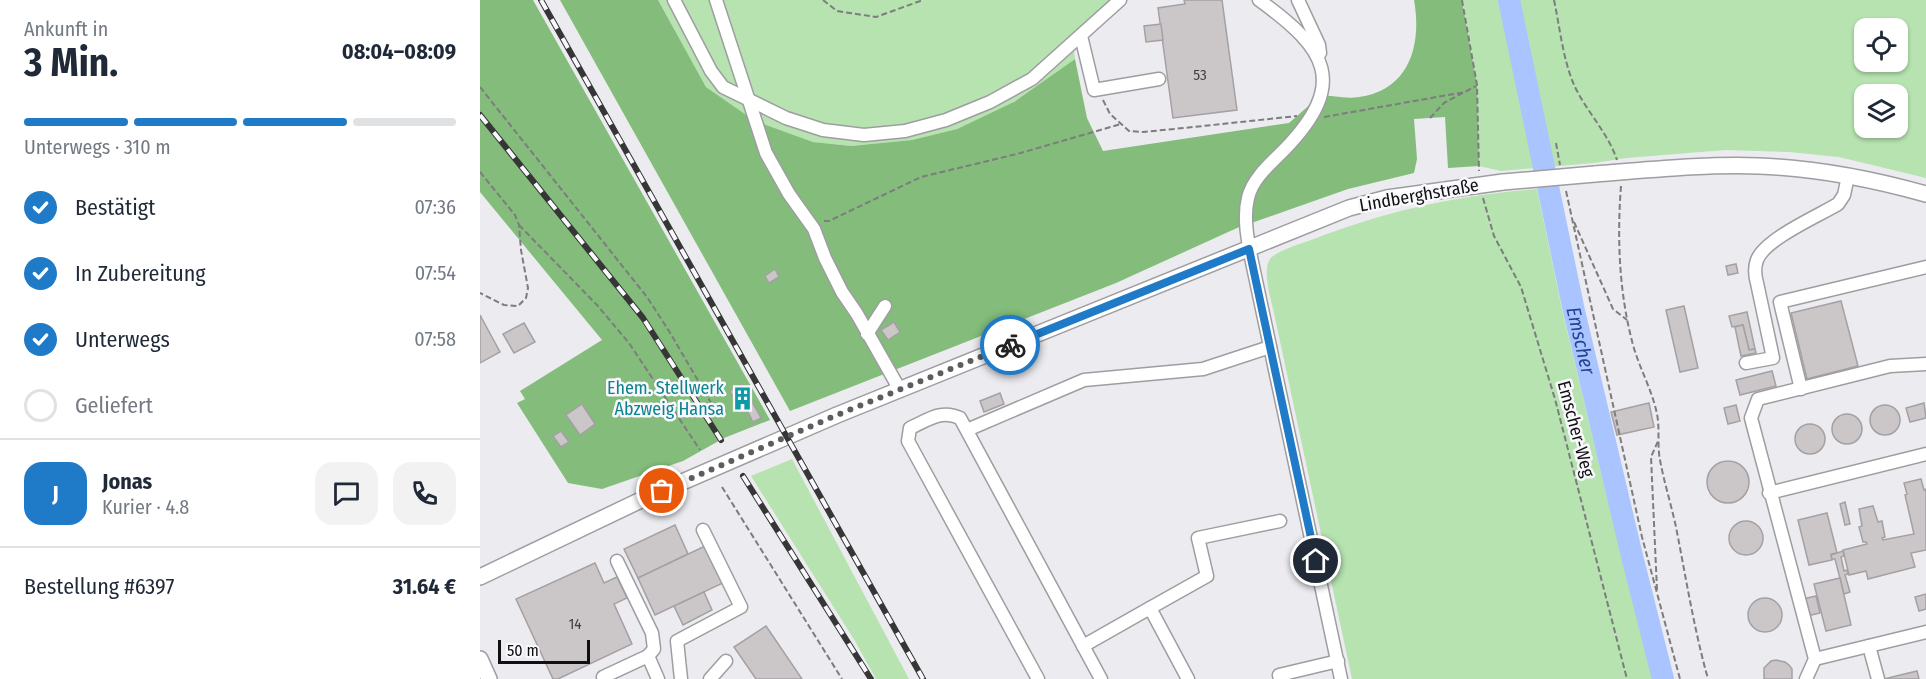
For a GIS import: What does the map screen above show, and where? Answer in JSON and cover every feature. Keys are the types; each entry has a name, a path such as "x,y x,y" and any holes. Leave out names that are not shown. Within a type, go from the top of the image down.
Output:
{"main road":[{"name":"Lindberghstraße","path":"480,577 643,499 837,415 1349,208 1435,190 1503,182 1726,166 1790,168 1848,176 1926,194"},
{"path":"480,659 489,679"}],"street":[{"path":"674,0 723,87 786,118 823,130 864,135 905,131 946,120 990,102 1032,79 1120,0"},
{"path":"716,0 766,153 789,194 814,229 842,292 900,390"},
{"path":"1259,0 1287,20 1313,46 1323,69"},
{"path":"1298,0 1319,45 1323,69 1321,95 1304,129 1266,169 1248,196 1246,224 1249,249 1341,679"},
{"path":"1081,36 1094,90 1159,79"},
{"path":"1746,363 1773,358 1756,283 1756,261 1769,243 1838,204 1844,195 1848,176"},
{"path":"1801,389 1780,302 1926,267"},
{"path":"867,334 885,306"},
{"path":"967,430 1084,380 1203,369 1270,347"},
{"path":"1806,679 1815,659 1773,500 1769,493 1751,418 1758,399 1890,366 1926,364"},
{"path":"1038,679 908,441 910,428 941,414 951,414 960,418 1101,679"},
{"path":"1769,493 1926,454"},
{"path":"1083,646 1207,576 1198,538 1280,521"},
{"path":"681,679 677,641 741,607 703,530"},
{"path":"604,679 603,677 648,656 654,649 652,633 617,561"},
{"path":"1150,608 1188,679"},
{"path":"1815,659 1926,632"},
{"path":"1869,646 1878,679"},
{"path":"648,656 658,679"},
{"path":"710,679 726,661"},
{"path":"1280,679 1279,675 1338,661"}],"path":[{"path":"823,0 837,10 876,17 923,0"},
{"path":"1462,0 1477,85 1479,166"},
{"path":"1554,0 1574,84 1609,142"},
{"path":"1430,118 1443,103 1477,85"},
{"path":"480,87 647,297 717,413"},
{"path":"1099,89 1110,114 1129,131 1143,132 1290,115 1325,118 1465,92"},
{"path":"809,222 829,221 921,177 1017,154 1121,124"},
{"path":"1556,143 1562,175"},
{"path":"480,172 515,215 519,225 520,250 528,288 526,298 518,306 504,305 480,293"},
{"path":"1565,185 1642,537 1680,679"},
{"path":"1620,192 1620,254 1628,321 1640,365 1655,403 1660,457 1696,637 1708,679"},
{"name":"Emscher-Weg","path":"1481,193 1494,236 1521,287 1555,399 1627,679"},
{"path":"1571,216 1613,309 1628,321"},
{"path":"519,225 597,305 629,344 700,450"},
{"path":"1658,439 1651,457 1658,595"},
{"path":"722,487 842,679"}],"green space":[{"path":"480,0 533,0 770,420 724,438 683,461 602,489 568,483 517,403 525,399 520,391 602,340 480,192"},
{"path":"560,0 658,0 706,87 755,121 813,142 851,146 912,140 957,129 1014,102 1075,59 1087,118 1103,151 1289,123 1321,95 1354,98 1376,93 1401,75 1409,62 1416,33 1414,0 1462,0 1477,85 1479,166 1448,168 1445,117 1414,119 1417,159 1414,173 1348,189 1237,228 1116,283 790,411"},
{"path":"658,0 1120,0 1073,43 1075,59 1011,104 957,129 912,140 851,146 813,142 755,121 706,87"},
{"path":"1463,0 1926,0 1926,178 1839,157 1789,152 1726,150 1501,171 1479,166 1477,85"},
{"path":"1537,189 1563,314 1654,679 1352,679 1269,293 1268,264 1273,256 1289,248 1394,213 1478,195"},
{"path":"792,459 909,679 876,679 855,641 751,476"}],"building":[{"path":"1184,0 1222,0 1237,110 1173,118 1158,8 1185,4"},
{"path":"1161,24 1163,40 1146,42 1144,26"},
{"path":"1736,264 1738,273 1728,275 1726,266"},
{"path":"775,269 779,277 769,283 765,276"},
{"path":"1841,301 1858,366 1807,379 1791,313"},
{"path":"1684,306 1698,368 1680,372 1666,310"},
{"path":"1747,312 1755,349 1749,350 1743,325 1732,327 1729,316"},
{"path":"480,315 500,352 480,363"},
{"path":"894,322 900,332 888,340 881,330"},
{"path":"524,323 535,342 514,353 503,334"},
{"path":"1743,325 1749,350 1755,349 1756,353 1741,356 1735,327"},
{"path":"1772,371 1776,386 1740,395 1736,380"},
{"name":"Ehem. Stellwerk Abzweig Hansa","path":"742,384 761,418 753,422 747,410 742,413 730,391"},
{"path":"1000,393 1004,404 984,412 980,401"},
{"path":"1649,403 1654,427 1617,435 1611,412"},
{"path":"1924,403 1926,418 1910,422 1906,408"},
{"path":"582,404 595,424 580,435 566,415"},
{"path":"1736,405 1740,421 1728,424 1724,408"},
{"path":"1885,405 1891,406 1899,414 1899,426 1891,434 1885,435 1879,434 1871,426 1870,420 1871,414 1879,406"},
{"path":"1847,414 1853,415 1861,423 1861,435 1853,443 1847,444 1841,443 1833,435 1832,429 1833,423 1841,415"},
{"path":"1810,424 1816,425 1824,433 1824,445 1816,453 1810,454 1804,453 1796,445 1795,439 1796,433 1804,425"},
{"path":"561,431 569,442 561,447 553,436"},
{"path":"1728,461 1743,467 1749,482 1743,497 1728,503 1713,497 1707,482 1713,467"},
{"path":"1921,479 1924,490 1926,489 1926,550 1911,553 1915,567 1868,579 1866,571 1849,575 1843,550 1867,544 1863,542 1859,527 1862,526 1859,509 1873,506 1878,522 1882,521 1885,537 1882,538 1883,540 1914,534 1904,483"},
{"path":"1845,502 1850,524 1845,525 1840,504"},
{"path":"1827,513 1837,553 1831,554 1832,560 1809,565 1798,520"},
{"path":"1746,521 1758,526 1763,538 1758,550 1746,555 1734,550 1729,538 1734,526"},
{"path":"675,525 688,554 638,578 624,549"},
{"path":"705,546 723,583 655,615 638,578"},
{"path":"1843,551 1844,556 1841,557 1844,571 1847,570 1848,574 1845,575 1850,592 1844,594 1835,559 1832,559 1831,555"},
{"path":"595,563 604,583 617,577 627,598 614,604 632,644 558,679 553,679 516,599"},
{"path":"1840,578 1851,625 1826,631 1814,584"},
{"path":"704,592 712,610 683,625 674,606"},
{"path":"1926,594 1926,609 1919,611 1915,597"},
{"path":"1816,596 1820,613 1807,616 1803,599"},
{"path":"1765,598 1777,603 1782,615 1777,627 1765,632 1753,627 1748,615 1753,603"},
{"path":"766,626 802,679 756,679 734,647"},
{"path":"1776,660 1789,665 1792,669 1792,679 1764,679 1764,668 1771,661"},
{"path":"1917,671 1919,679 1884,679"}],"waterway":[{"name":"Emscher","path":"1509,0 1574,311 1663,679"}],"railway":[{"path":"541,0 923,679"},
{"path":"480,115 643,318 721,440"},
{"path":"743,476 871,679"}],"way so far":[{"path":"662,491 837,415 1010,345"}],"place":[{"name":"Ehem. Stellwerk Abzweig Hansa","path":"742,398"}],"route":[{"path":"1010,345 1249,249 1316,561"}]}
